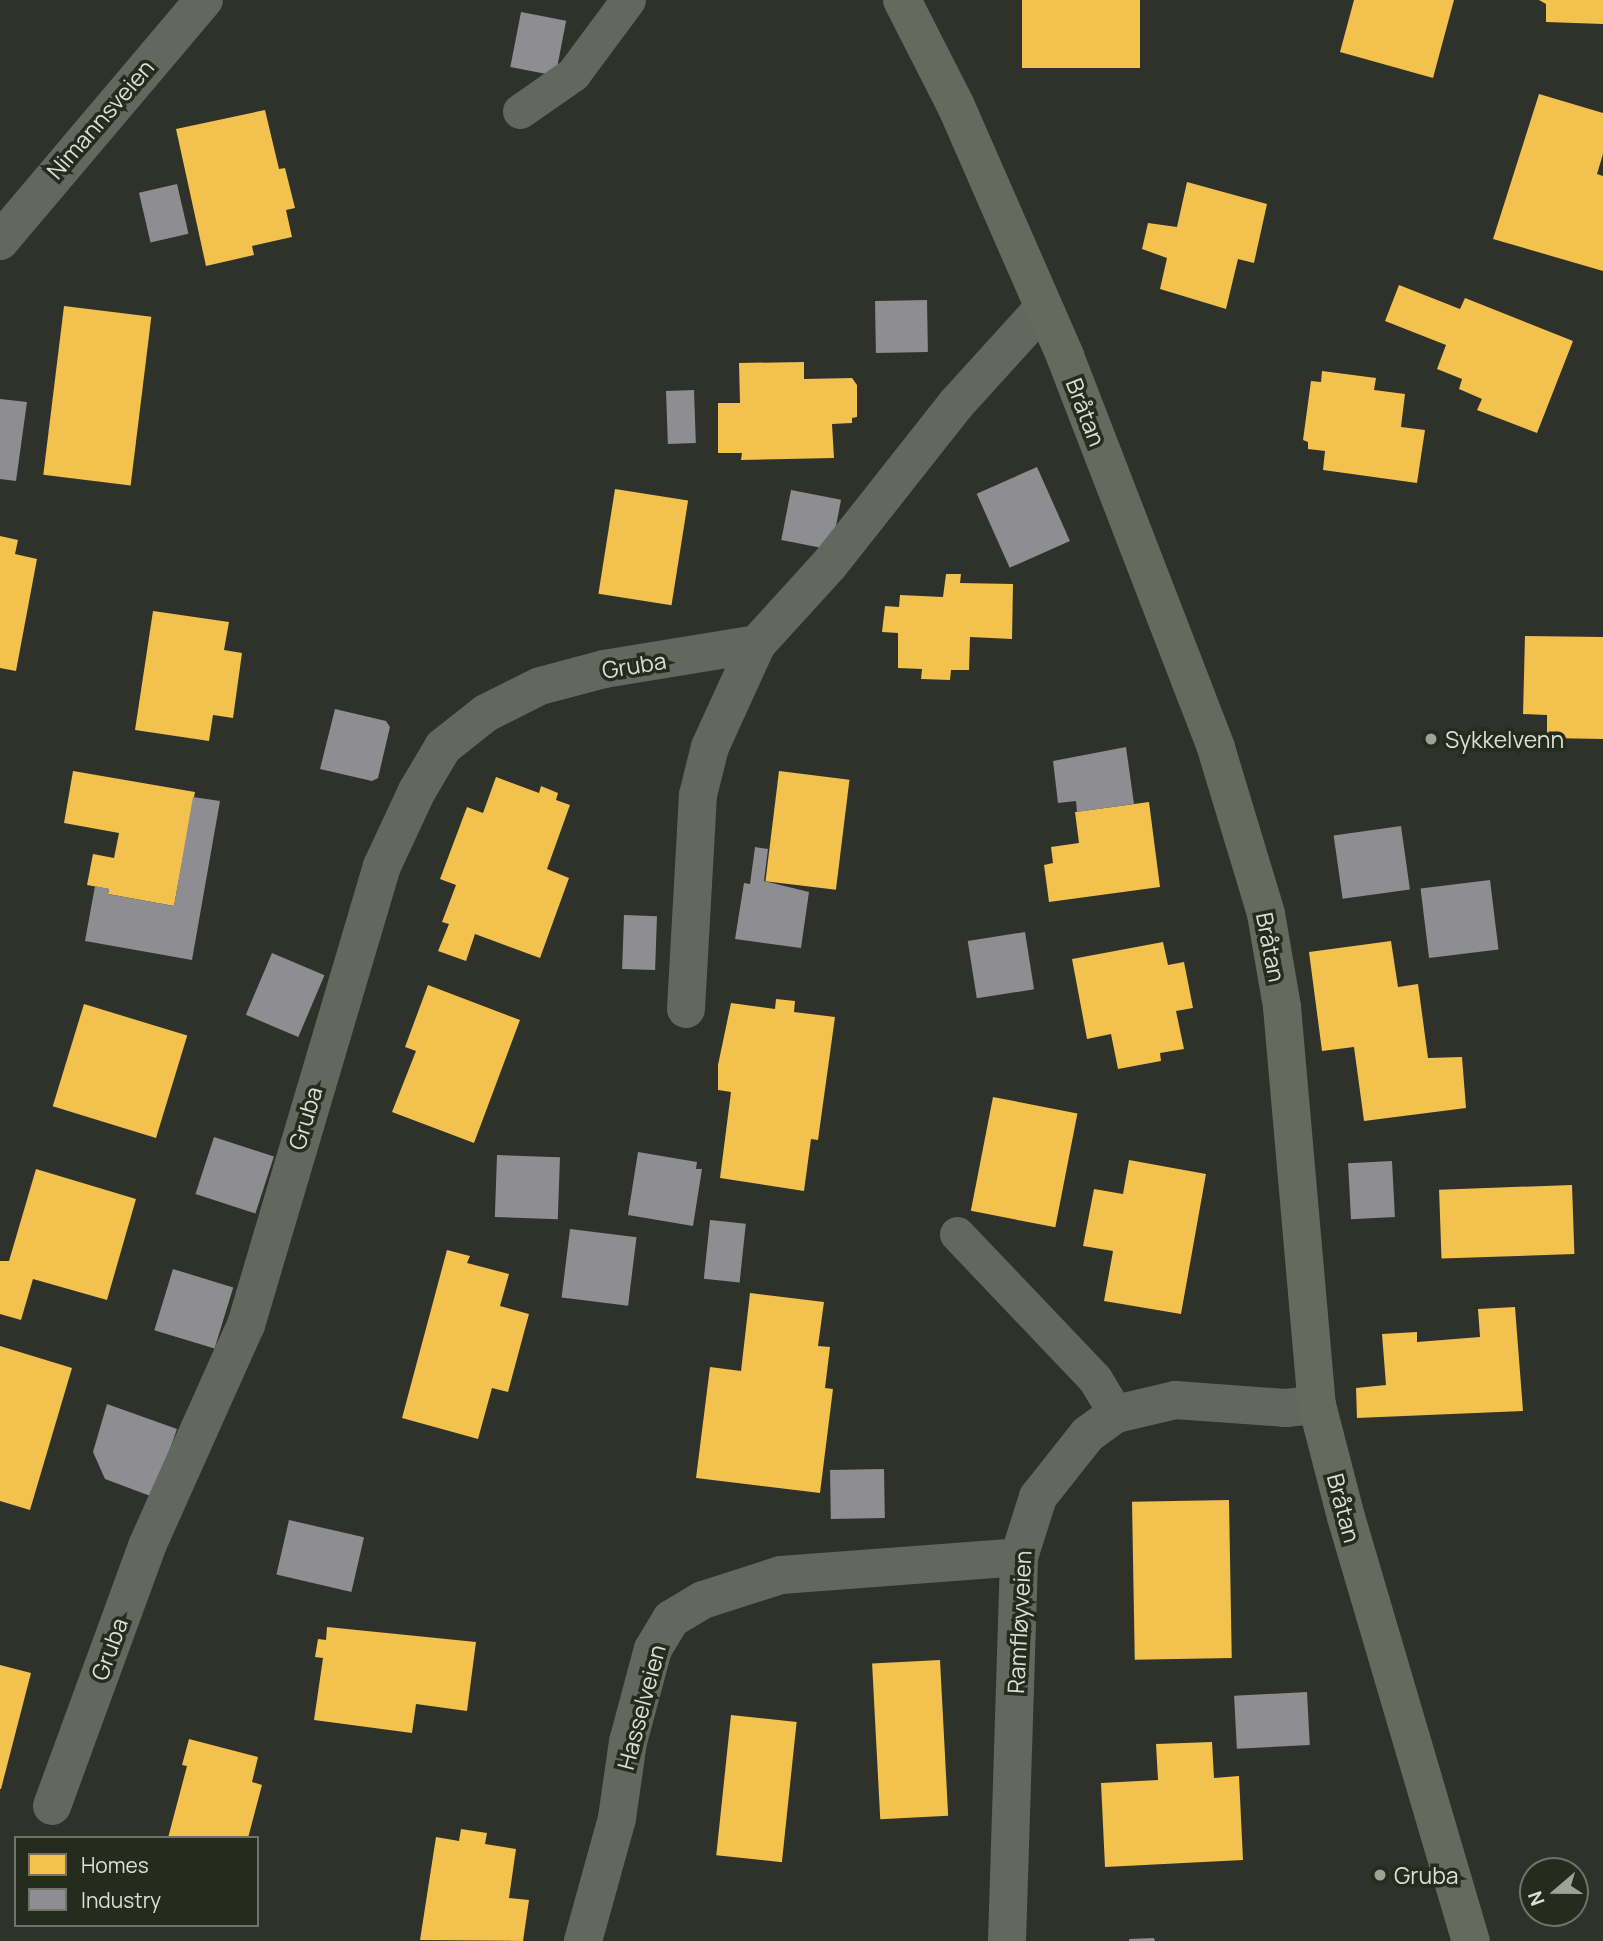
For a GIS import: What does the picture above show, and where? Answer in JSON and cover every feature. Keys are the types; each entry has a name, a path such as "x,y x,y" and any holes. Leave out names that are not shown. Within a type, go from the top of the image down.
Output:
{"main road":[{"name":"Bråtan","path":"902,0 956,106 1043,309 1216,748 1266,914 1282,1007 1317,1405 1346,1517 1471,1941"}],"street":[{"name":"Nimannsveien","path":"0,241 204,0"},
{"path":"686,1009 698,795 710,747 757,644 829,565 957,403 1043,309"},
{"name":"Gruba","path":"52,1806 147,1546 246,1325 377,880 417,790 443,747 486,713 540,686 604,669 757,644"},
{"name":"Ramfløyveien","path":"1007,1941 1019,1557 1038,1497 1081,1441 1116,1414 1175,1400 1286,1408 1317,1405"},
{"name":"Hasselveien","path":"583,1941 617,1818 628,1742 649,1662 671,1619 704,1601 781,1575 853,1566 1019,1557"}],"lane":[{"path":"520,111 573,74 628,0"},
{"path":"957,1234 1095,1379 1116,1414"}],"building: Homes":[{"path":"1022,0 1140,0 1140,68 1022,68"},
{"path":"1354,0 1454,0 1433,78 1340,52"},
{"path":"1539,0 1603,0 1603,24 1546,22 1546,4"},
{"path":"1539,94 1603,113 1603,154 1597,174 1603,176 1603,271 1493,239"},
{"path":"265,110 279,169 285,168 295,208 286,210 292,237 252,246 254,255 206,266 176,129"},
{"path":"1187,182 1267,204 1254,263 1238,259 1226,309 1160,289 1167,258 1142,249 1148,223 1177,227"},
{"path":"1399,285 1460,309 1465,298 1573,341 1537,433 1477,410 1482,399 1459,389 1462,379 1437,369 1446,345 1385,321"},
{"path":"64,306 151,317 131,485 43,475"},
{"path":"804,362 804,379 852,378 857,385 857,417 852,418 852,423 832,424 834,458 741,460 742,453 718,453 718,403 740,403 739,363"},
{"path":"1322,371 1376,378 1374,390 1405,394 1401,427 1425,430 1417,483 1323,470 1325,451 1308,449 1308,442 1303,440 1311,381 1321,382"},
{"path":"615,489 688,501 672,605 598,594"},
{"path":"0,536 18,540 15,554 37,559 16,671 0,668"},
{"path":"946,574 961,574 960,583 1013,584 1012,639 970,637 969,670 951,670 950,680 921,679 922,669 898,668 898,633 882,632 885,606 899,607 900,595 943,597"},
{"path":"153,611 229,622 224,650 242,653 233,718 213,715 209,741 135,730"},
{"path":"1525,636 1603,637 1603,739 1547,738 1547,715 1523,714"},
{"path":"73,771 195,792 174,906 108,894 109,889 87,885 93,854 114,858 119,833 64,823"},
{"path":"779,771 849,780 836,890 765,881"},
{"path":"496,777 539,793 541,786 558,793 556,800 570,805 547,869 569,878 540,958 475,934 466,961 438,951 449,924 442,922 456,885 440,879 467,807 483,813"},
{"path":"1149,802 1160,887 1049,902 1044,865 1053,863 1051,847 1079,843 1075,812"},
{"path":"1391,941 1398,987 1418,984 1428,1058 1462,1057 1466,1108 1364,1121 1354,1047 1322,1051 1309,952"},
{"path":"1163,942 1168,965 1184,962 1193,1008 1176,1011 1184,1049 1160,1053 1161,1061 1118,1069 1111,1034 1087,1039 1072,959"},
{"path":"428,985 520,1020 474,1143 392,1112 416,1051 405,1047"},
{"path":"776,999 795,1001 794,1012 835,1017 818,1140 811,1139 804,1191 720,1178 731,1092 718,1090 718,1065 731,1003 775,1009"},
{"path":"84,1004 187,1036 156,1138 53,1106"},
{"path":"993,1097 1077,1113 1055,1227 971,1211"},
{"path":"1129,1160 1206,1174 1181,1314 1104,1301 1113,1251 1083,1246 1094,1189 1123,1194"},
{"path":"36,1169 136,1199 107,1300 33,1279 21,1320 0,1314 0,1261 9,1261"},
{"path":"1572,1185 1574,1254 1441,1259 1439,1190"},
{"path":"447,1250 470,1256 467,1263 509,1274 500,1306 529,1314 508,1392 492,1388 478,1439 402,1418"},
{"path":"750,1293 824,1302 818,1346 830,1347 825,1388 833,1389 820,1493 696,1478 710,1367 741,1371"},
{"path":"1515,1307 1523,1411 1357,1418 1356,1388 1386,1385 1382,1334 1417,1332 1417,1342 1480,1337 1478,1309"},
{"path":"0,1346 72,1368 30,1510 0,1501"},
{"path":"1229,1500 1232,1658 1135,1660 1132,1502"},
{"path":"327,1627 476,1642 467,1711 416,1704 412,1733 314,1720 323,1658 315,1657 318,1639 326,1640"},
{"path":"940,1660 948,1816 880,1819 872,1664"},
{"path":"0,1665 31,1673 1,1789 0,1789"},
{"path":"731,1715 797,1722 782,1862 716,1855"},
{"path":"189,1739 258,1757 252,1782 262,1785 249,1836 169,1836 187,1766 182,1765"},
{"path":"1212,1742 1214,1778 1239,1776 1243,1860 1105,1867 1101,1783 1158,1780 1156,1744"},
{"path":"461,1829 487,1833 485,1844 516,1849 509,1898 529,1900 523,1941 420,1940 436,1837 459,1841"}],"building: Industry":[{"path":"521,12 566,21 555,76 510,67"},
{"path":"177,184 188,234 150,242 139,193"},
{"path":"927,300 928,352 876,353 875,301"},
{"path":"694,390 696,443 668,444 666,391"},
{"path":"0,399 27,402 16,481 0,479"},
{"path":"1037,467 1070,541 1010,568 977,494"},
{"path":"791,490 841,500 831,550 781,540"},
{"path":"335,709 386,721 390,727 378,778 372,781 320,769"},
{"path":"1126,747 1134,804 1077,812 1076,801 1058,803 1053,761"},
{"path":"193,797 220,801 192,960 85,941 95,886 109,889 108,894 174,906"},
{"path":"1401,826 1410,889 1343,899 1334,835"},
{"path":"755,847 768,849 764,881 809,892 801,948 735,939 744,883 750,884"},
{"path":"1490,880 1499,949 1429,958 1421,889"},
{"path":"624,915 657,916 655,970 622,969"},
{"path":"1025,932 1034,989 977,998 968,941"},
{"path":"272,953 324,975 298,1037 246,1015"},
{"path":"214,1137 274,1156 255,1214 195,1194"},
{"path":"638,1152 697,1162 696,1169 702,1169 693,1226 628,1215"},
{"path":"497,1155 560,1157 558,1219 495,1217"},
{"path":"1392,1161 1395,1217 1351,1219 1348,1163"},
{"path":"710,1220 746,1224 740,1282 704,1279"},
{"path":"570,1229 637,1237 628,1306 562,1297"},
{"path":"173,1269 233,1287 215,1349 154,1330"},
{"path":"107,1404 177,1429 153,1497 105,1479 93,1452"},
{"path":"884,1469 885,1518 831,1519 830,1470"},
{"path":"289,1520 364,1537 351,1592 276,1575"},
{"path":"1307,1692 1310,1745 1237,1749 1234,1696"},
{"path":"1154,1938 1155,1941 1129,1941 1129,1939"}],"place":[{"name":"Sykkelvenn","path":"1431,739"},
{"name":"Gruba","path":"1380,1875"}]}
